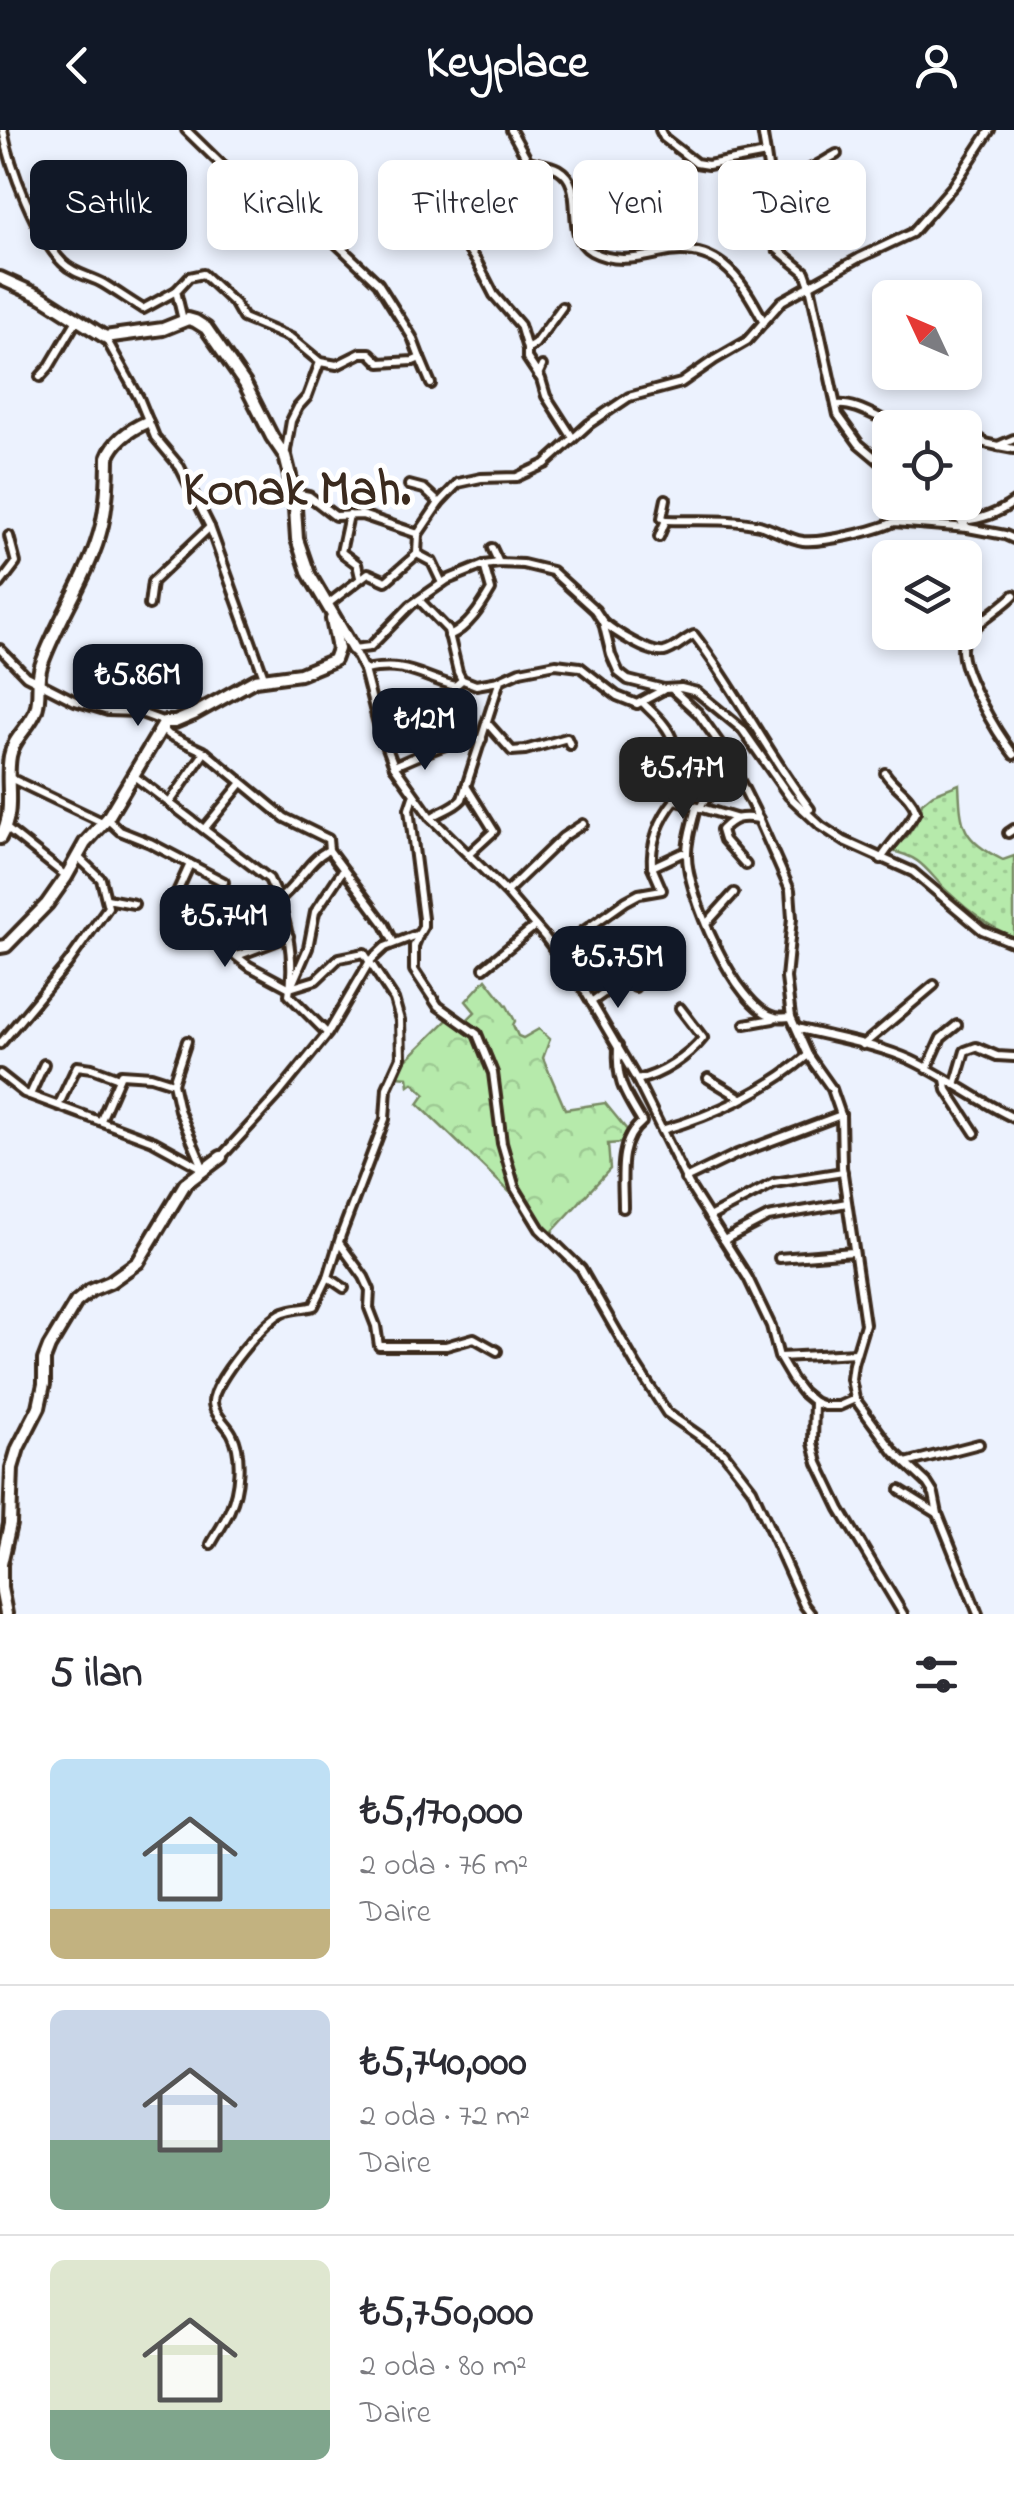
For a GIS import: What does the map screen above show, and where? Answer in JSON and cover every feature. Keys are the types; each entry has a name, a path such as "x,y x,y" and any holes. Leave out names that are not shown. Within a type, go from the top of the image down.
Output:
{"main road":[{"path":"0,278 42,297 106,337 163,329 188,319 206,328 286,456 298,539 310,574 356,653"},
{"path":"3,833 9,823 10,754 20,732 36,713 36,683 102,526 108,457 132,428 148,422"},
{"path":"0,947 6,946 47,904 85,843 106,821 165,722 194,714 255,680 300,674 334,660 338,648 328,604"},
{"path":"6,1614 0,1569 10,1524 12,1468 39,1407 48,1346 76,1302 138,1262 186,1184 221,1157"}],"street":[{"path":"4,130 7,150 31,213 62,263 101,282 143,310 189,277 203,274 243,318 291,338 320,362 337,365 361,352 370,353 380,363 420,358"},
{"path":"186,130 227,170 283,193 378,282 412,337 431,384"},
{"path":"512,130 528,161 553,166 569,180 579,240 585,248 618,260 686,250 711,256 752,299 764,322"},
{"path":"660,130 664,138 696,163 708,165 766,154"},
{"path":"762,130 767,160"},
{"path":"328,604 368,573 386,581 416,554 418,534 458,483 481,478 517,478 545,464 589,424 630,397 680,383 747,342 782,301 912,232 954,185 990,130"},
{"path":"827,160 837,154"},
{"path":"469,250 494,295 520,325 527,358 573,438"},
{"path":"778,250 805,272 838,415 872,455"},
{"path":"176,290 183,322"},
{"path":"527,349 562,307"},
{"path":"40,377 77,320"},
{"path":"757,332 759,341"},
{"path":"106,337 139,398 154,438 180,468 210,526 264,677"},
{"path":"286,456 291,421 307,397 320,362"},
{"path":"538,376 542,366"},
{"path":"836,406 844,404 872,415"},
{"path":"998,446 1014,439"},
{"path":"982,441 1014,449"},
{"path":"409,485 424,489 439,503"},
{"path":"294,492 309,496 335,516 362,516 418,534"},
{"path":"666,499 662,518 666,520 716,520 759,526 802,541 823,540 894,522 968,528 1014,539"},
{"path":"960,521 978,520 1014,502"},
{"path":"350,515 340,552 357,564 360,577"},
{"path":"659,537 666,520"},
{"path":"960,521 968,528"},
{"path":"149,604 152,582 210,526"},
{"path":"0,584 16,563 10,536"},
{"path":"492,548 499,563"},
{"path":"416,554 432,562 442,583"},
{"path":"810,809 777,764 734,690 694,636 668,652 659,653 618,636 552,570 499,563 442,583 403,612 370,647 356,653 394,766 431,818 535,926 591,1002 638,1080 685,1179 748,1278 771,1326 779,1357 802,1392 824,1406 855,1400"},
{"path":"449,636 458,632 491,590 484,566"},
{"path":"1014,595 969,633 962,654 996,732 1014,755"},
{"path":"420,600 448,630 462,680 476,685 556,664 580,667 617,696 637,704 668,689"},
{"path":"603,622 618,673 628,680 697,692 742,729 806,814 844,841 913,872 982,930 1014,943"},
{"path":"0,649 36,683 76,701 108,711 138,712 165,722 165,731 206,752 285,818 328,839 329,850 394,943"},
{"path":"364,670 410,668 454,686 462,680"},
{"path":"431,818 454,808 462,799 500,680"},
{"path":"668,689 698,713 725,750 790,890 792,918 786,978 791,1017 808,1055 832,1089 841,1115 843,1172 865,1324 852,1379 855,1400 870,1423 934,1494 938,1514 978,1614"},
{"path":"642,702 664,724 673,740 668,778 676,800"},
{"path":"376,713 408,704"},
{"path":"487,723 512,750 567,738 570,746"},
{"path":"394,766 441,746 469,738 482,739"},
{"path":"170,802 206,752"},
{"path":"881,859 916,811 885,773"},
{"path":"134,776 269,878 289,936 289,996 328,1033"},
{"path":"9,778 150,842 224,882"},
{"path":"204,829 241,784"},
{"path":"720,785 698,808 686,854 696,903 736,984 749,999 777,1018"},
{"path":"466,786 494,831 469,854"},
{"path":"414,796 408,809 422,919 414,946 414,970 438,1006 478,1034 493,1073 502,1144 516,1188 540,1229 581,1269 667,1413 724,1453 752,1489 811,1614"},
{"path":"676,800 735,818"},
{"path":"554,949 626,901 662,890 652,867 651,853 664,814 676,800"},
{"path":"746,866 724,840 721,830 735,818 759,819"},
{"path":"506,892 562,838 584,824"},
{"path":"3,833 66,876"},
{"path":"278,899 290,892 321,854 329,850"},
{"path":"652,867 682,852 686,854"},
{"path":"1,1045 108,907 101,879 77,856"},
{"path":"190,864 173,901 197,907 236,956 249,966 290,988 316,980 339,958 364,953 394,999 400,1020 401,1057 387,1088 385,1119 328,1278 314,1306 285,1311 272,1319 235,1361 215,1393 214,1409 234,1436 238,1472 231,1508 211,1544"},
{"path":"290,988 308,948 315,912 343,870"},
{"path":"706,924 734,893"},
{"path":"107,899 134,904"},
{"path":"484,968 535,926"},
{"path":"221,1157 276,1098 328,1033 370,961 384,947 419,934"},
{"path":"236,956 289,936"},
{"path":"611,949 636,988"},
{"path":"591,1002 628,976"},
{"path":"862,1045 934,985"},
{"path":"638,1080 679,1060 702,1038 680,1008"},
{"path":"745,1024 791,1017"},
{"path":"927,1069 941,1038 957,1025"},
{"path":"797,1028 909,1059 1014,1118"},
{"path":"187,1042 173,1083 181,1117 204,1168"},
{"path":"618,1046 616,1072 642,1122 624,1145 623,1208"},
{"path":"955,1084 965,1051 976,1047 1014,1058"},
{"path":"662,1130 684,1124 772,1083 808,1055"},
{"path":"30,1095 44,1064"},
{"path":"58,1104 77,1066 119,1078"},
{"path":"101,1120 119,1078 126,1073 173,1083"},
{"path":"0,1074 30,1095 153,1141 204,1168"},
{"path":"708,1078 741,1098"},
{"path":"945,1078 947,1090 975,1132"},
{"path":"685,1179 737,1154 841,1115"},
{"path":"709,1216 774,1183 843,1172"},
{"path":"724,1240 768,1218 847,1203"},
{"path":"339,1242 370,1290 369,1308 379,1346 446,1346 474,1338 497,1351"},
{"path":"778,1258 854,1252"},
{"path":"328,1278 344,1288"},
{"path":"779,1357 856,1353"},
{"path":"814,1402 813,1443 818,1463 840,1509 903,1614"},
{"path":"906,1464 979,1444"},
{"path":"900,1490 938,1514"}],"green space":[{"path":"959,784 963,821 971,838 1003,860 1014,856 1014,937 971,912 917,861 891,851 916,823 922,803"},
{"path":"486,979 507,1006 518,1036 523,1038 539,1029 550,1039 543,1058 565,1109 605,1103 627,1130 621,1143 608,1144 610,1169 551,1233 535,1215 517,1180 506,1143 492,1061 478,1033 466,1021 475,1012 466,1001"},
{"path":"448,1019 474,1037 488,1073 498,1144 519,1201 418,1104 425,1094 413,1083 409,1086 408,1077 396,1076 402,1064"}],"district":[{"name":"Konak Mah.","path":"297,491"}]}
